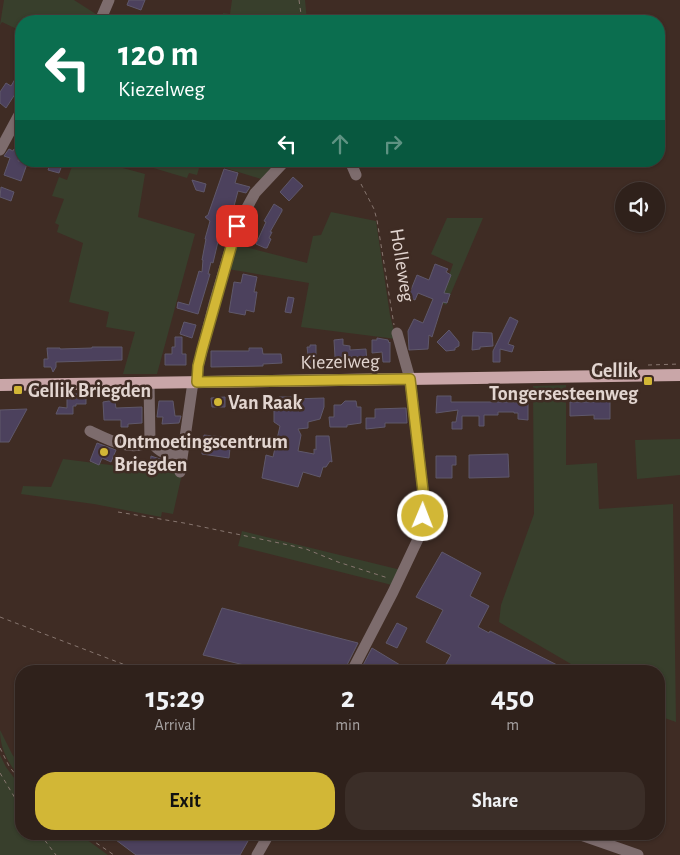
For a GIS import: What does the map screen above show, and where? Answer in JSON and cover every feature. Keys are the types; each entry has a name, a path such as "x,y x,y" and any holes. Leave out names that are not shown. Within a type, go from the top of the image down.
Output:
{"main road":[{"name":"Kiezelweg","path":"0,385 680,374"}],"street":[{"path":"103,15 109,0"},
{"path":"0,150 15,122"},
{"path":"180,472 198,366 237,226 255,193 279,167"},
{"path":"353,167 356,175"},
{"name":"Holleweg","path":"355,665 418,539 423,516 423,491 410,379 397,332"},
{"path":"149,383 150,441 165,454 175,455 183,451"},
{"path":"90,431 121,445 145,445 150,441"},
{"path":"258,855 266,840"},
{"path":"595,840 638,855"}],"path":[{"path":"298,0 301,15"},
{"name":"Holleweg","path":"356,175 374,208 393,322 397,332"},
{"path":"118,512 184,523 291,545 398,581"},
{"path":"0,617 125,665"},
{"path":"0,748 8,766 15,775"},
{"path":"0,774 15,798"},
{"path":"45,840 56,855"},
{"path":"92,840 114,855"}],"green space":[{"path":"4,0 74,0 97,15 15,15 15,28 2,22 0,25"},
{"path":"232,0 305,0 306,15 223,15 223,13 230,14"},
{"path":"72,167 119,167 145,174 138,217 195,234 157,374 123,374 135,332 106,327 109,312 69,302 83,243 57,232 59,225 55,223 64,199 52,196 59,177 67,180"},
{"path":"150,167 199,167 197,175 189,173 187,178"},
{"path":"222,167 275,167 261,179"},
{"path":"331,212 376,221 390,315 396,339 301,327 309,283 228,269 234,244 307,263 313,236 321,235"},
{"path":"447,218 483,218 446,305 440,302 453,264 431,254"},
{"path":"566,385 566,465 597,463 599,509 673,504 676,722 665,718 665,665 573,665 499,622 501,605 534,514 533,386"},
{"path":"680,439 680,475 637,479 635,440"},
{"path":"63,459 182,474 173,514 162,512 161,517 94,504 21,494 23,486 51,487"},
{"path":"242,531 401,570 392,585 238,546"},
{"path":"0,730 15,758 15,771 6,756 0,737"},
{"path":"0,755 15,779 15,840 87,840 108,855 0,855"}],"building":[{"path":"129,0 145,0 141,10 127,5"},
{"path":"15,79 15,94 6,108 0,103 0,92 6,83 11,86"},
{"path":"9,149 13,151 15,149 15,167 26,167 21,181 4,175 10,158 4,156"},
{"path":"49,167 61,167 59,173 48,170"},
{"path":"224,169 238,173 235,183 250,187 246,193 238,191 234,206 230,208 227,217 224,216 198,314 177,308 178,302 189,305 199,271 202,272 205,239 210,221 205,217 208,215"},
{"path":"293,177 303,186 289,201 280,192"},
{"path":"192,180 206,184 204,192 196,190"},
{"path":"1,187 14,192 11,201 0,197"},
{"path":"274,204 282,209 282,211 270,232 272,232 269,238 271,239 267,248 265,248 256,244 266,222 264,221"},
{"path":"435,264 448,269 446,272 451,275 444,293 450,294 447,303 443,302 432,337 429,335 428,349 409,350 408,331 414,319 423,323 433,299 418,293 415,300 408,297 417,275 429,280"},
{"path":"243,274 257,277 254,292 257,292 254,312 246,310 245,315 229,312 234,282 241,283"},
{"path":"288,297 294,298 291,313 285,312"},
{"path":"510,317 518,321 508,344 514,346 512,352 500,349 500,362 493,362 493,351"},
{"path":"184,322 196,325 192,338 180,334"},
{"path":"449,330 459,342 459,346 455,350 446,351 437,342"},
{"path":"473,332 492,333 493,346 472,350"},
{"path":"175,337 182,337 182,354 186,354 186,365 165,365 165,354 172,354 172,347 175,347"},
{"path":"377,338 390,342 390,362 383,362 382,352 372,353 372,340 377,340"},
{"path":"343,339 343,345 350,346 350,350 366,349 367,364 359,365 359,357 335,357 334,340"},
{"path":"310,345 316,345 316,362 309,363 307,347 310,347"},
{"path":"122,347 122,360 56,362 53,372 51,367 44,367 44,359 48,359 47,348"},
{"path":"249,348 262,348 263,354 281,354 282,363 263,364 263,366 211,367 211,351 249,351"},
{"path":"67,394 86,394 86,404 76,404 76,406 73,406 73,414 56,414 59,407 67,408"},
{"path":"437,396 451,396 451,402 528,402 528,420 518,419 518,413 498,412 498,415 484,415 484,426 479,426 479,416 462,416 462,429 452,429 452,422 456,422 458,410 436,413"},
{"name":"Van Raak","path":"225,397 225,407 212,407 211,398"},
{"path":"292,397 292,399 324,398 324,407 320,419 308,422 308,428 298,429 301,435 298,451 314,454 314,449 316,450 316,436 329,436 332,462 330,461 326,467 323,467 320,477 303,472 298,487 262,478 266,455 273,457 280,426 274,422 274,399"},
{"path":"594,399 610,400 610,419 594,419 594,415 570,416 570,402 594,402"},
{"path":"159,401 173,401 175,416 181,416 179,423 162,424 163,417 157,417"},
{"path":"345,401 356,401 357,407 361,407 361,423 347,425 347,427 330,427 329,417 334,417 334,405 341,405"},
{"path":"103,402 115,402 116,408 142,407 142,423 128,424 128,427 121,427 121,420 104,420"},
{"path":"406,408 407,423 385,423 385,427 366,429 366,418 375,418 375,409"},
{"path":"27,409 9,442 0,442 0,410"},
{"path":"204,435 231,438 229,458 202,454"},
{"name":"Ontmoetingscentrum Briegden","path":"97,443 116,450 111,462 102,458 99,465 90,461"},
{"path":"508,454 509,477 469,478 469,455"},
{"path":"151,456 171,462 171,468 150,466"},
{"path":"436,456 456,456 456,465 452,465 452,478 436,478"},
{"path":"442,552 481,573 470,596 489,606 478,627 489,633 490,631 557,665 445,665 451,655 426,642 443,610 416,597"},
{"path":"222,608 358,643 347,665 244,665 203,655"},
{"path":"397,623 407,628 397,648 386,643"},
{"path":"372,648 400,665 363,665"},
{"path":"116,840 249,840 240,855 136,855"}],"place":[{"name":"Gellik Tongersesteenweg","path":"648,381"},
{"name":"Gellik Briegden","path":"18,390"},
{"name":"Van Raak","path":"218,402"},
{"name":"Ontmoetingscentrum Briegden","path":"104,452"}],"route":[{"path":"237,226 202,350 197,382 410,379 423,491 423,516"}]}
